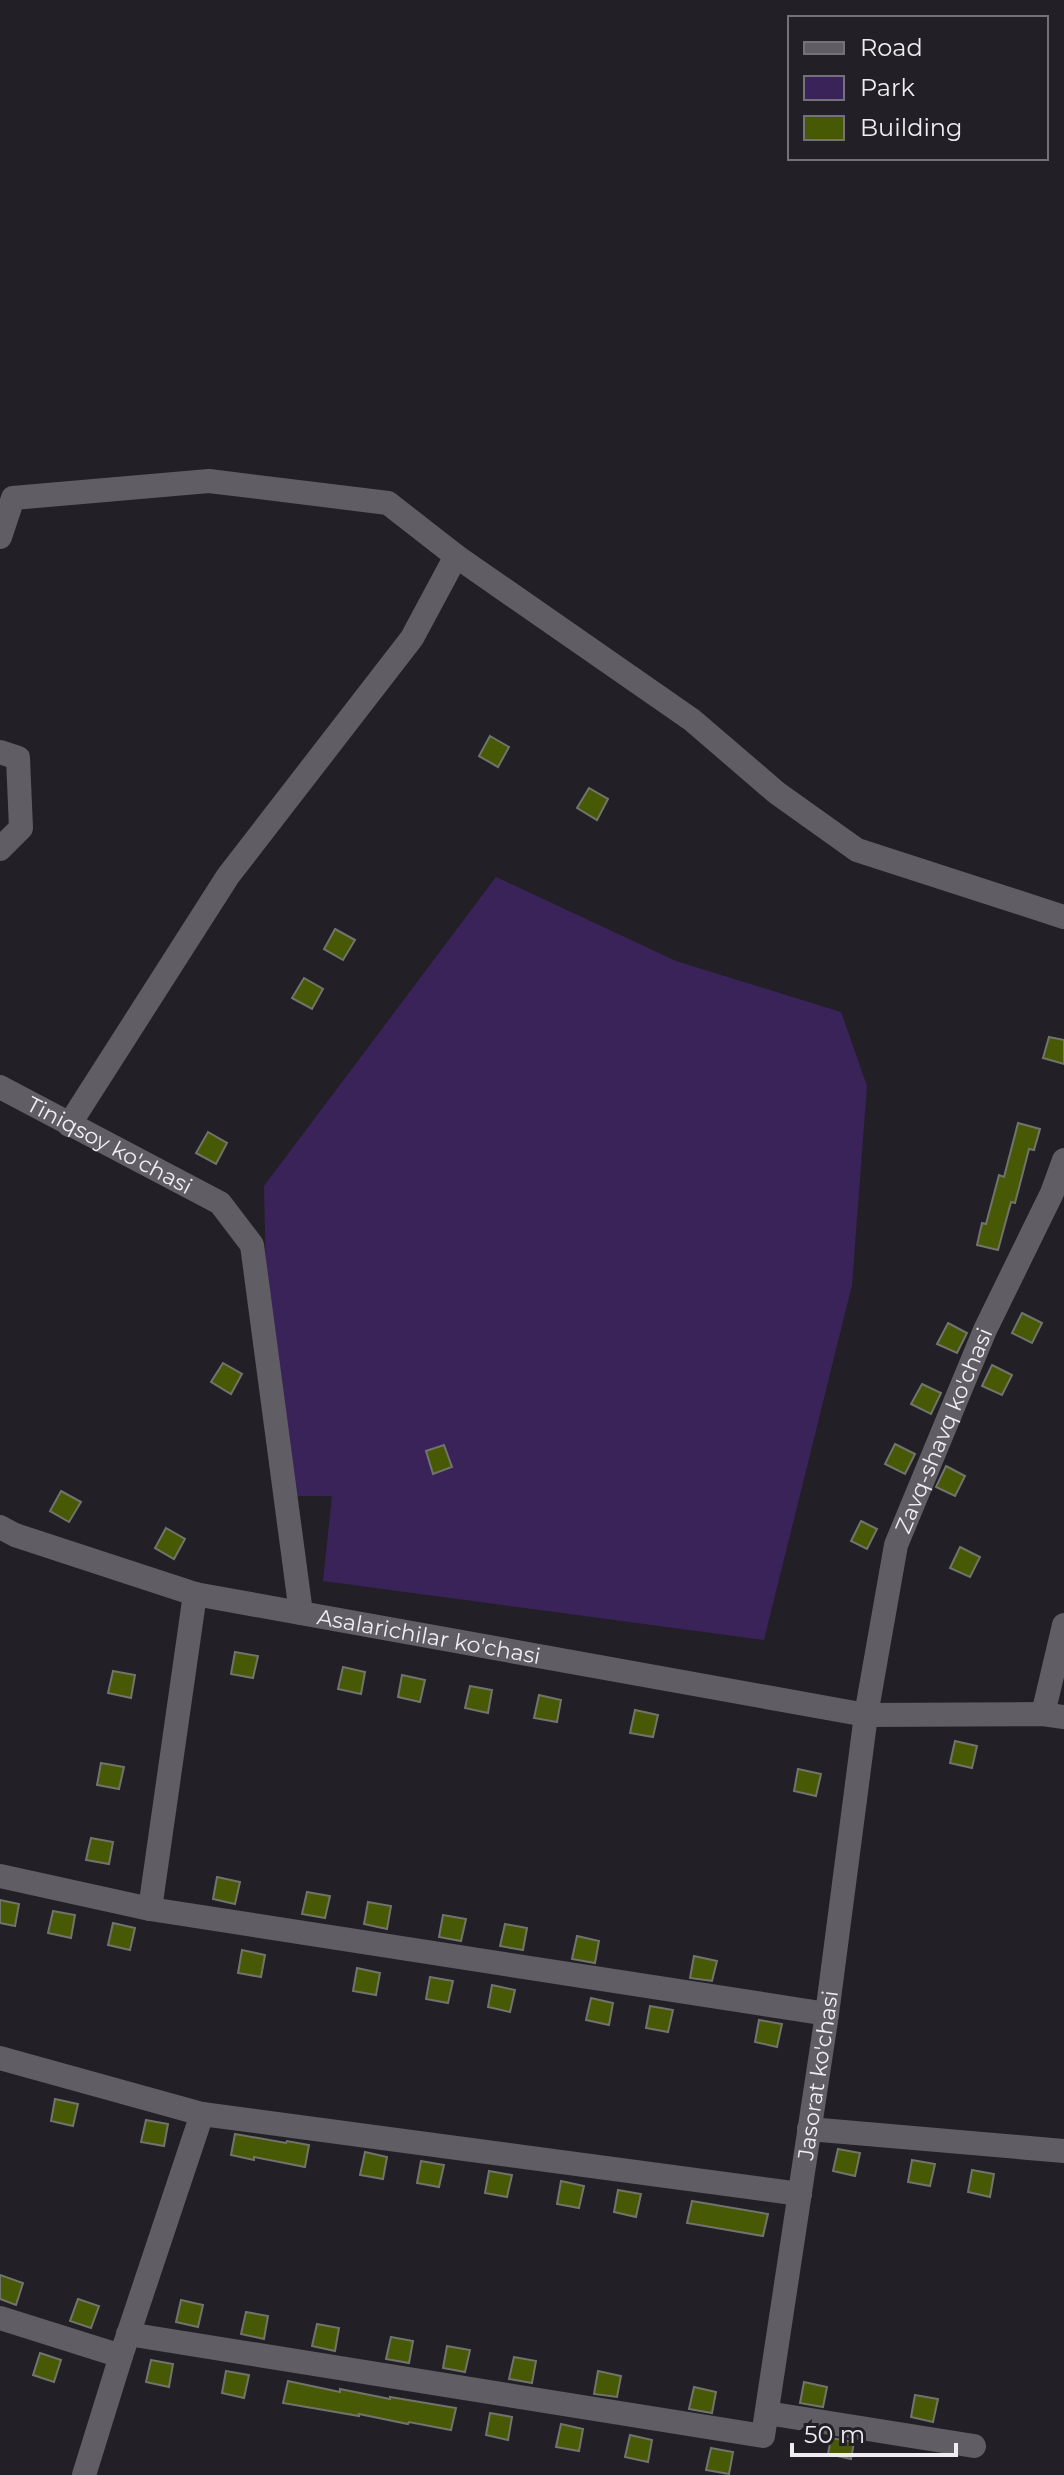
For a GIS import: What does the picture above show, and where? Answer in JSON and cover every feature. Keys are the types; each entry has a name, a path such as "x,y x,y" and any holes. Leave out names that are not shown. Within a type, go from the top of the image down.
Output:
{"street":[{"path":"0,537 13,498 209,481 388,503 456,556 692,720 777,793 857,850 1064,917"},
{"path":"69,1125 228,876 412,638 456,556"},
{"path":"0,752 18,758 21,828 0,849"},
{"name":"Tiniqsoy ko'chasi","path":"0,1087 220,1203 252,1245 301,1613"},
{"name":"Zavq-shavq ko'chasi","path":"866,1715 896,1545 985,1330 1052,1193 1064,1160"},
{"name":"Asalarichilar ko'chasi","path":"0,1527 15,1535 195,1594 866,1715 1053,1716"},
{"path":"150,1909 195,1594"},
{"path":"1053,1716 1064,1625"},
{"name":"Jasorat ko'chasi","path":"765,2424 827,2014 866,1715"},
{"path":"0,1876 150,1909 827,2014"},
{"path":"0,2058 202,2114 800,2194"},
{"path":"84,2475 202,2114"},
{"path":"809,2129 1064,2151"},
{"path":"0,2318 124,2345 765,2424 974,2446"}],"green space":[{"path":"496,877 676,961 841,1012 867,1086 852,1285 764,1640 323,1581 332,1496 295,1496 267,1327 264,1186"}],"building":[{"path":"490,736 509,747 498,767 479,756"},
{"path":"589,788 608,799 597,820 577,808"},
{"path":"335,929 355,940 343,960 324,949"},
{"path":"304,978 323,989 312,1009 292,998"},
{"path":"1049,1037 1064,1040 1064,1064 1043,1058"},
{"path":"1018,1123 1040,1129 1034,1150 1029,1149 1015,1203 1011,1202 998,1250 977,1245 999,1175 1004,1177"},
{"path":"208,1132 227,1143 216,1164 196,1153"},
{"path":"1022,1313 1042,1323 1032,1343 1012,1333"},
{"path":"948,1323 967,1333 957,1353 937,1344"},
{"path":"223,1363 242,1374 231,1394 211,1382"},
{"path":"992,1365 1012,1375 1002,1395 982,1386"},
{"path":"922,1384 941,1393 931,1414 911,1404"},
{"path":"895,1444 915,1454 905,1474 885,1464"},
{"path":"444,1445 452,1467 433,1474 426,1451"},
{"path":"946,1466 965,1476 955,1496 936,1487"},
{"path":"61,1491 81,1502 69,1522 50,1511"},
{"path":"861,1521 877,1529 867,1549 851,1541"},
{"path":"166,1528 185,1539 174,1559 155,1548"},
{"path":"960,1547 980,1557 970,1577 950,1568"},
{"path":"235,1652 258,1656 253,1678 231,1674"},
{"path":"343,1667 365,1672 361,1694 338,1689"},
{"path":"113,1671 135,1675 131,1698 108,1693"},
{"path":"402,1675 425,1680 420,1702 398,1697"},
{"path":"470,1686 492,1690 488,1713 465,1708"},
{"path":"539,1695 561,1700 557,1722 534,1718"},
{"path":"635,1710 658,1715 653,1737 630,1733"},
{"path":"955,1741 977,1746 972,1768 950,1763"},
{"path":"101,1763 124,1767 119,1789 97,1785"},
{"path":"798,1769 821,1774 816,1796 794,1791"},
{"path":"91,1838 113,1842 109,1864 86,1860"},
{"path":"217,1877 240,1882 235,1904 213,1899"},
{"path":"307,1892 330,1896 325,1918 302,1914"},
{"path":"0,1900 19,1904 15,1926 0,1923"},
{"path":"368,1902 391,1906 387,1929 364,1924"},
{"path":"53,1911 75,1915 71,1938 48,1933"},
{"path":"443,1915 466,1919 461,1941 439,1937"},
{"path":"113,1923 135,1928 130,1950 108,1945"},
{"path":"505,1924 527,1928 523,1950 500,1946"},
{"path":"577,1936 599,1941 595,1963 572,1959"},
{"path":"242,1950 265,1955 261,1977 238,1973"},
{"path":"694,1956 717,1961 712,1981 690,1978"},
{"path":"357,1968 380,1973 376,1995 353,1991"},
{"path":"430,1977 453,1981 448,2003 426,1999"},
{"path":"492,1985 515,1990 510,2012 488,2007"},
{"path":"591,1998 613,2003 609,2025 586,2020"},
{"path":"650,2006 673,2010 668,2032 646,2028"},
{"path":"759,2020 782,2024 777,2047 755,2042"},
{"path":"55,2099 78,2104 73,2126 51,2121"},
{"path":"146,2120 168,2124 164,2146 141,2142"},
{"path":"235,2134 309,2145 305,2167 231,2155"},
{"path":"838,2149 860,2153 855,2176 833,2171"},
{"path":"365,2152 387,2157 383,2179 360,2175"},
{"path":"912,2160 935,2164 930,2186 908,2182"},
{"path":"421,2161 444,2165 439,2187 417,2183"},
{"path":"972,2170 994,2174 990,2197 968,2192"},
{"path":"489,2171 512,2175 507,2197 485,2193"},
{"path":"561,2181 584,2186 579,2208 557,2204"},
{"path":"618,2190 641,2194 636,2217 614,2212"},
{"path":"692,2201 768,2214 763,2236 687,2223"},
{"path":"0,2275 23,2283 16,2305 0,2299"},
{"path":"78,2299 99,2306 91,2328 70,2321"},
{"path":"181,2300 203,2305 198,2327 176,2322"},
{"path":"246,2312 268,2316 264,2339 241,2334"},
{"path":"317,2324 339,2328 335,2351 312,2346"},
{"path":"391,2337 413,2341 409,2363 386,2359"},
{"path":"447,2346 470,2350 465,2372 443,2368"},
{"path":"40,2353 61,2360 54,2382 33,2375"},
{"path":"514,2357 536,2361 532,2383 509,2379"},
{"path":"151,2360 173,2364 169,2387 146,2382"},
{"path":"226,2371 249,2375 244,2398 222,2393"},
{"path":"598,2371 621,2376 617,2397 594,2394"},
{"path":"288,2381 340,2392 340,2389 456,2408 451,2430 283,2403"},
{"path":"804,2382 827,2387 823,2407 800,2403"},
{"path":"694,2387 716,2392 712,2413 689,2409"},
{"path":"915,2395 938,2399 933,2422 911,2417"},
{"path":"490,2413 512,2417 508,2440 486,2435"},
{"path":"561,2424 583,2429 579,2451 556,2447"},
{"path":"630,2435 652,2440 648,2462 625,2457"},
{"path":"831,2438 854,2442 851,2459 828,2454"},
{"path":"711,2448 733,2452 729,2474 706,2470"}]}
